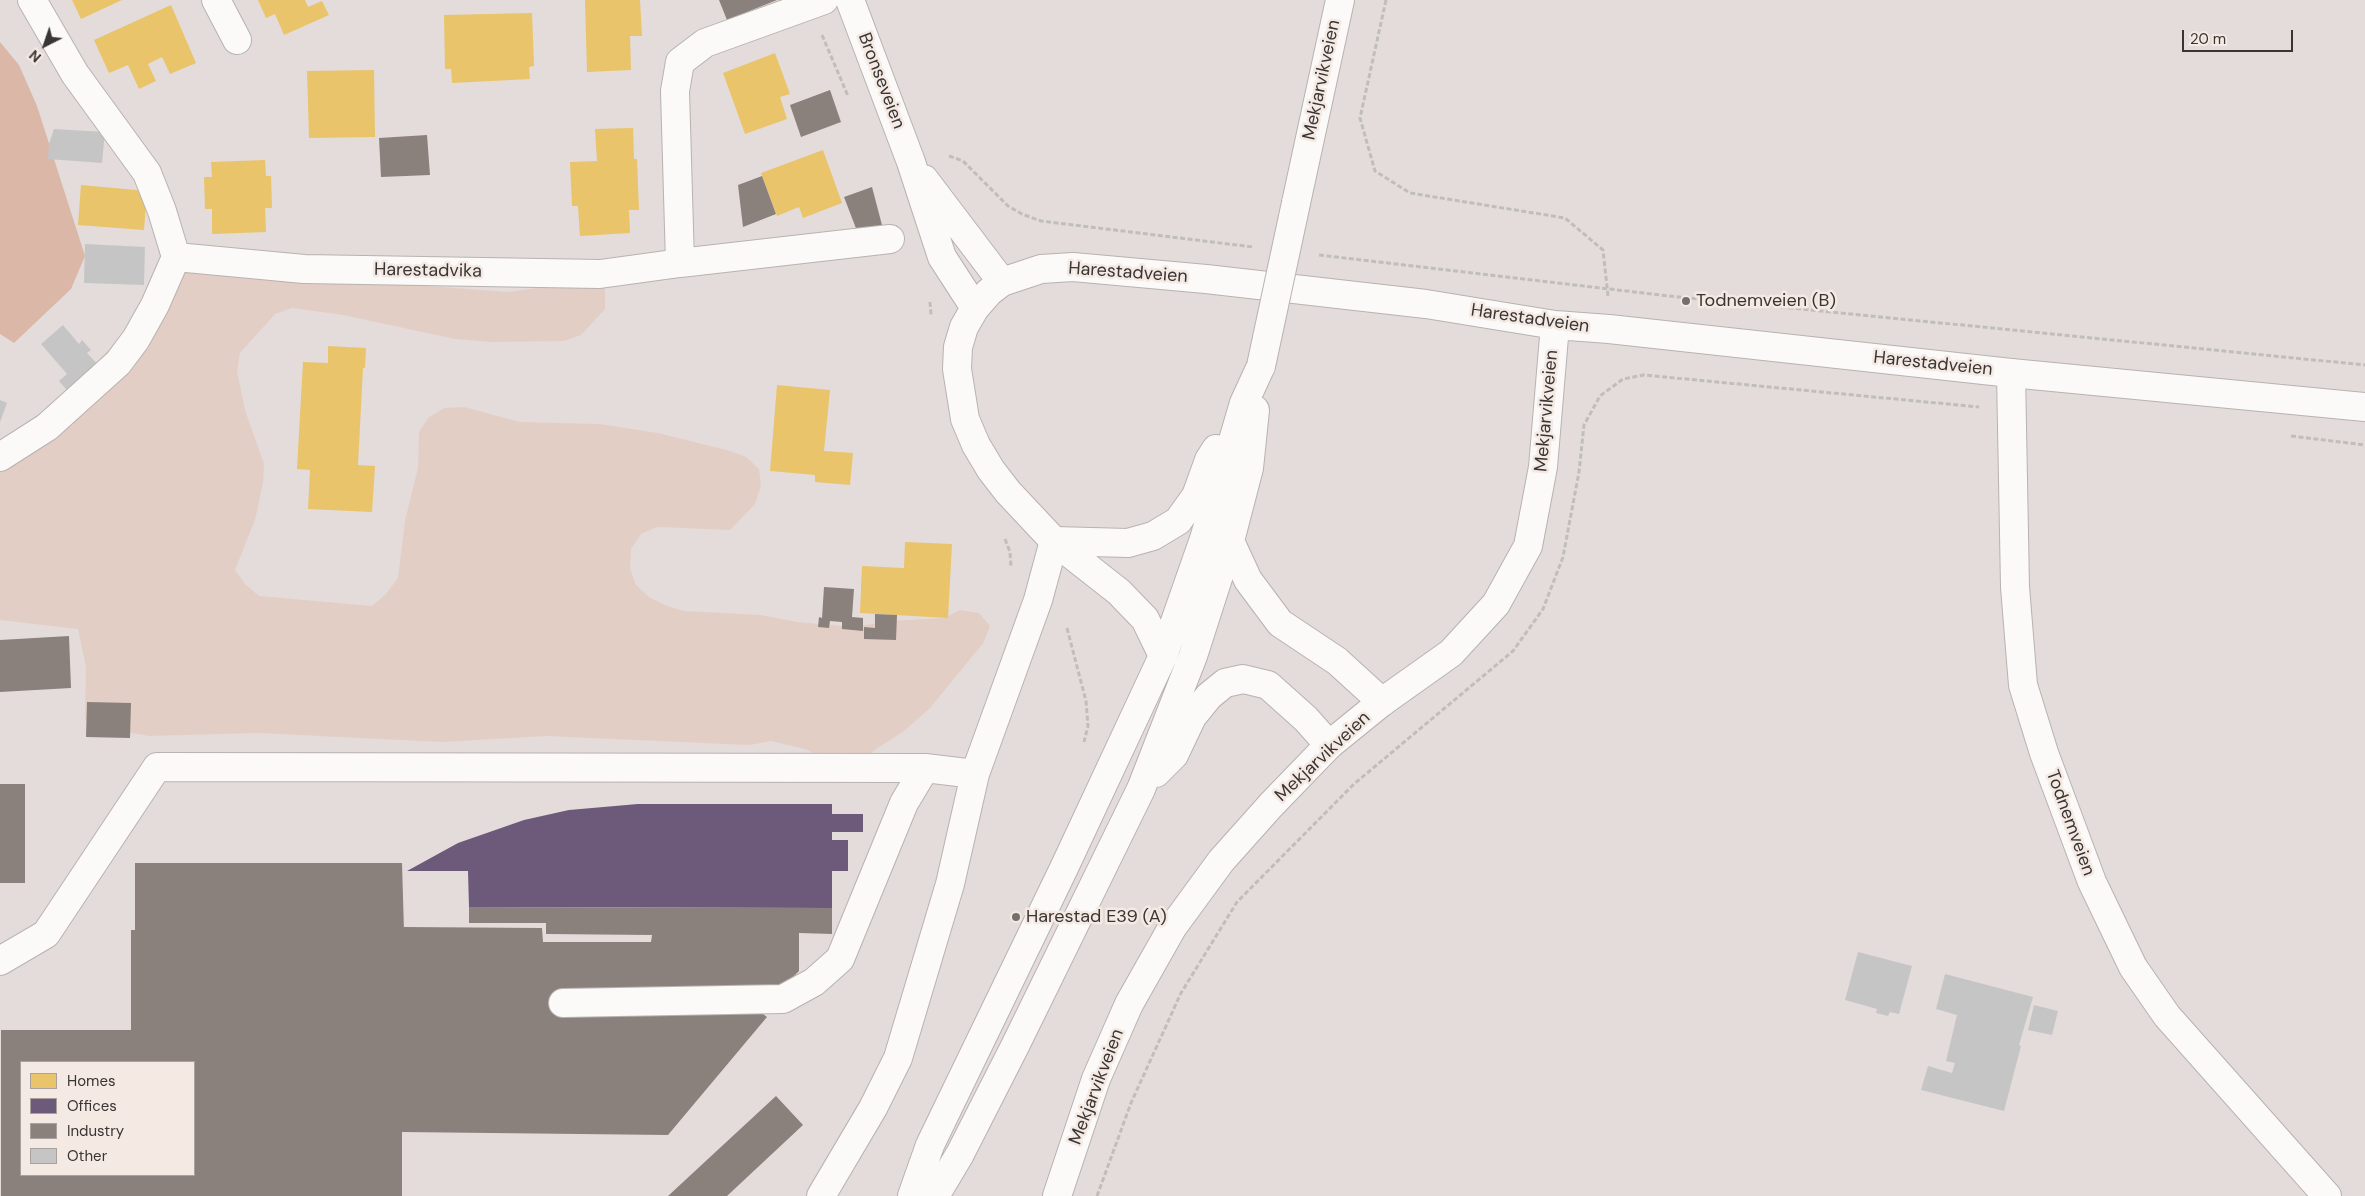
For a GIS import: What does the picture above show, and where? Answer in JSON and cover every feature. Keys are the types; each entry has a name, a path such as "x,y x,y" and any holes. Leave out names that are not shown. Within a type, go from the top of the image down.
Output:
{"main road":[{"path":"0,457 47,427 118,363 136,339 155,305 176,257 162,211 146,173 74,74 32,0"},
{"path":"216,0 237,40"},
{"path":"680,262 675,91 680,62 705,43 824,0"},
{"name":"Bronseveien","path":"850,0 911,162 942,257 975,308"},
{"name":"Mekjarvikveien","path":"1141,789 1193,656 1230,541 1249,468 1261,366 1340,0"},
{"name":"Bronseveien","path":"911,162 1002,282"},
{"name":"Harestadvika","path":"176,257 304,269 600,274 680,262 890,239"},
{"name":"Harestadveien","path":"1163,656 1145,619 1118,592 1054,541 991,470 976,445 965,419 957,369 958,347 964,327 975,308 989,292 1002,282 1041,269 1073,267 1340,293 1555,325 1609,329 2011,373 2365,407"},
{"name":"Mekjarvikveien","path":"1057,1196 1096,1079 1129,1004 1172,928 1221,861 1271,805 1329,746 1382,702 1451,653 1496,604 1528,546 1543,467 1555,325"},
{"name":"Mekjarvikveien","path":"912,1196 930,1145 1060,877 1163,656 1204,540 1244,403 1261,366"},
{"name":"Todnemveien","path":"2011,373 2010,410 2015,587 2023,685 2044,753 2092,882 2133,966 2167,1016 2327,1196"},
{"path":"821,1196 873,1108 898,1058 950,884 975,774 1038,600 1054,541 1128,543 1152,536 1178,521 1196,496 1209,460 1244,403"},
{"path":"1230,541 1248,580 1280,623 1337,661 1382,702"},
{"path":"935,1196 960,1154 1015,1046 1141,789 1174,755 1192,717 1209,696 1225,683 1243,679 1268,685 1306,718 1329,746"},
{"path":"0,961 46,934 157,767 925,768 975,774"},
{"path":"563,1002 783,999 814,982 840,959 904,803 925,768"}],"path":[{"path":"1386,0 1360,118 1375,171 1410,193 1564,218 1603,250 1608,288 1609,329"},
{"path":"1608,288 1669,296 2365,364"},
{"path":"1097,1196 1131,1102 1181,993 1237,902 1354,784 1513,651 1543,609 1563,558 1579,472 1584,425 1600,396 1623,378 1644,375 2010,410"},
{"path":"1067,628 1086,701 1088,726 1082,750"}],"shaded area":[{"path":"0,42 19,65 37,106 85,256 71,289 14,343 0,334"},
{"path":"170,269 201,269 508,292 600,279 605,288 605,309 581,335 564,341 491,342 455,339 343,315 292,308 275,314 240,353 237,371 245,410 264,464 263,483 255,520 235,570 245,584 259,596 372,606 386,594 398,578 405,521 418,468 419,432 429,417 445,408 464,407 520,422 599,424 658,433 730,451 746,457 759,469 761,486 755,504 730,530 657,527 641,534 631,549 630,568 636,585 649,597 665,605 684,611 761,615 797,622 854,627 890,621 944,618 960,610 979,613 990,626 984,642 930,708 904,731 876,749 851,771 805,749 771,741 750,745 545,736 443,742 258,733 149,736 132,733 98,735 85,719 86,667 78,629 0,620 0,453 46,417 128,329"}],"building: Homes":[{"path":"72,0 122,0 81,19"},
{"path":"258,0 305,0 308,7 322,1 329,15 284,35 275,14 266,18"},
{"path":"585,0 640,0 642,36 630,36 631,70 587,72"},
{"path":"171,5 196,63 170,74 162,57 148,64 156,81 139,89 128,65 109,73 94,40"},
{"path":"532,13 534,66 529,67 530,79 452,83 451,69 445,69 444,15"},
{"path":"775,53 790,94 780,97 787,119 745,134 723,73"},
{"path":"374,70 375,137 309,138 307,71"},
{"path":"633,128 634,159 637,159 639,210 629,210 630,233 580,236 578,206 572,206 570,162 597,161 595,129"},
{"path":"823,150 842,203 803,218 799,207 777,216 761,173"},
{"path":"265,160 266,176 271,176 272,208 265,208 266,232 212,234 212,209 205,209 204,177 212,177 211,162"},
{"path":"81,185 147,191 144,230 78,225"},
{"path":"328,346 366,348 365,368 363,368 358,465 375,466 372,512 308,509 310,470 297,469 303,362 328,363"},
{"path":"777,385 830,390 824,451 853,453 850,485 815,482 815,475 770,471"},
{"path":"905,542 952,544 948,618 860,613 862,566 904,568"}],"building: Offices":[{"path":"638,804 832,804 832,814 863,814 863,832 832,832 832,840 848,840 848,871 832,871 832,908 469,907 468,871 407,871 458,843 524,820 569,810"}],"building: Industry":[{"path":"719,0 777,0 727,20"},
{"path":"830,90 841,122 801,137 790,105"},
{"path":"427,135 430,175 381,177 379,138"},
{"path":"762,176 776,214 743,227 738,185"},
{"path":"872,187 882,225 857,231 844,197"},
{"path":"824,587 854,589 852,617 863,618 863,631 842,629 842,622 830,621 829,628 818,627 819,617 822,618"},
{"path":"875,614 897,615 896,640 864,639 864,627 875,628"},
{"path":"69,636 71,688 0,692 0,640"},
{"path":"87,702 131,703 130,738 86,737"},
{"path":"0,784 25,784 25,883 0,883"},
{"path":"135,863 402,863 404,931 404,927 542,928 543,942 651,942 652,935 546,934 546,923 469,923 469,907 832,908 832,934 799,933 799,971 759,1011 767,1017 668,1135 402,1132 402,1196 1,1196 1,1030 131,1030 131,930 135,930"},
{"path":"776,1096 803,1125 727,1196 668,1196"}],"building: Other":[{"path":"54,129 105,132 102,163 48,159 49,144"},
{"path":"85,244 145,247 144,285 84,283"},
{"path":"63,325 79,344 82,340 91,350 87,353 102,369 72,396 59,381 67,374 41,344"},
{"path":"0,400 7,403 0,422"},
{"path":"1858,952 1912,966 1899,1014 1890,1012 1888,1016 1876,1013 1877,1009 1845,1000"},
{"path":"1945,974 2033,997 2019,1045 2021,1046 2004,1111 1921,1090 1928,1066 1952,1073 1955,1063 1946,1061 1957,1015 1936,1009"},
{"path":"2034,1005 2058,1011 2052,1035 2028,1030"}],"place":[{"name":"Todnemveien (B)","path":"1686,301"},
{"name":"Harestad E39 (A)","path":"1016,917"}]}
